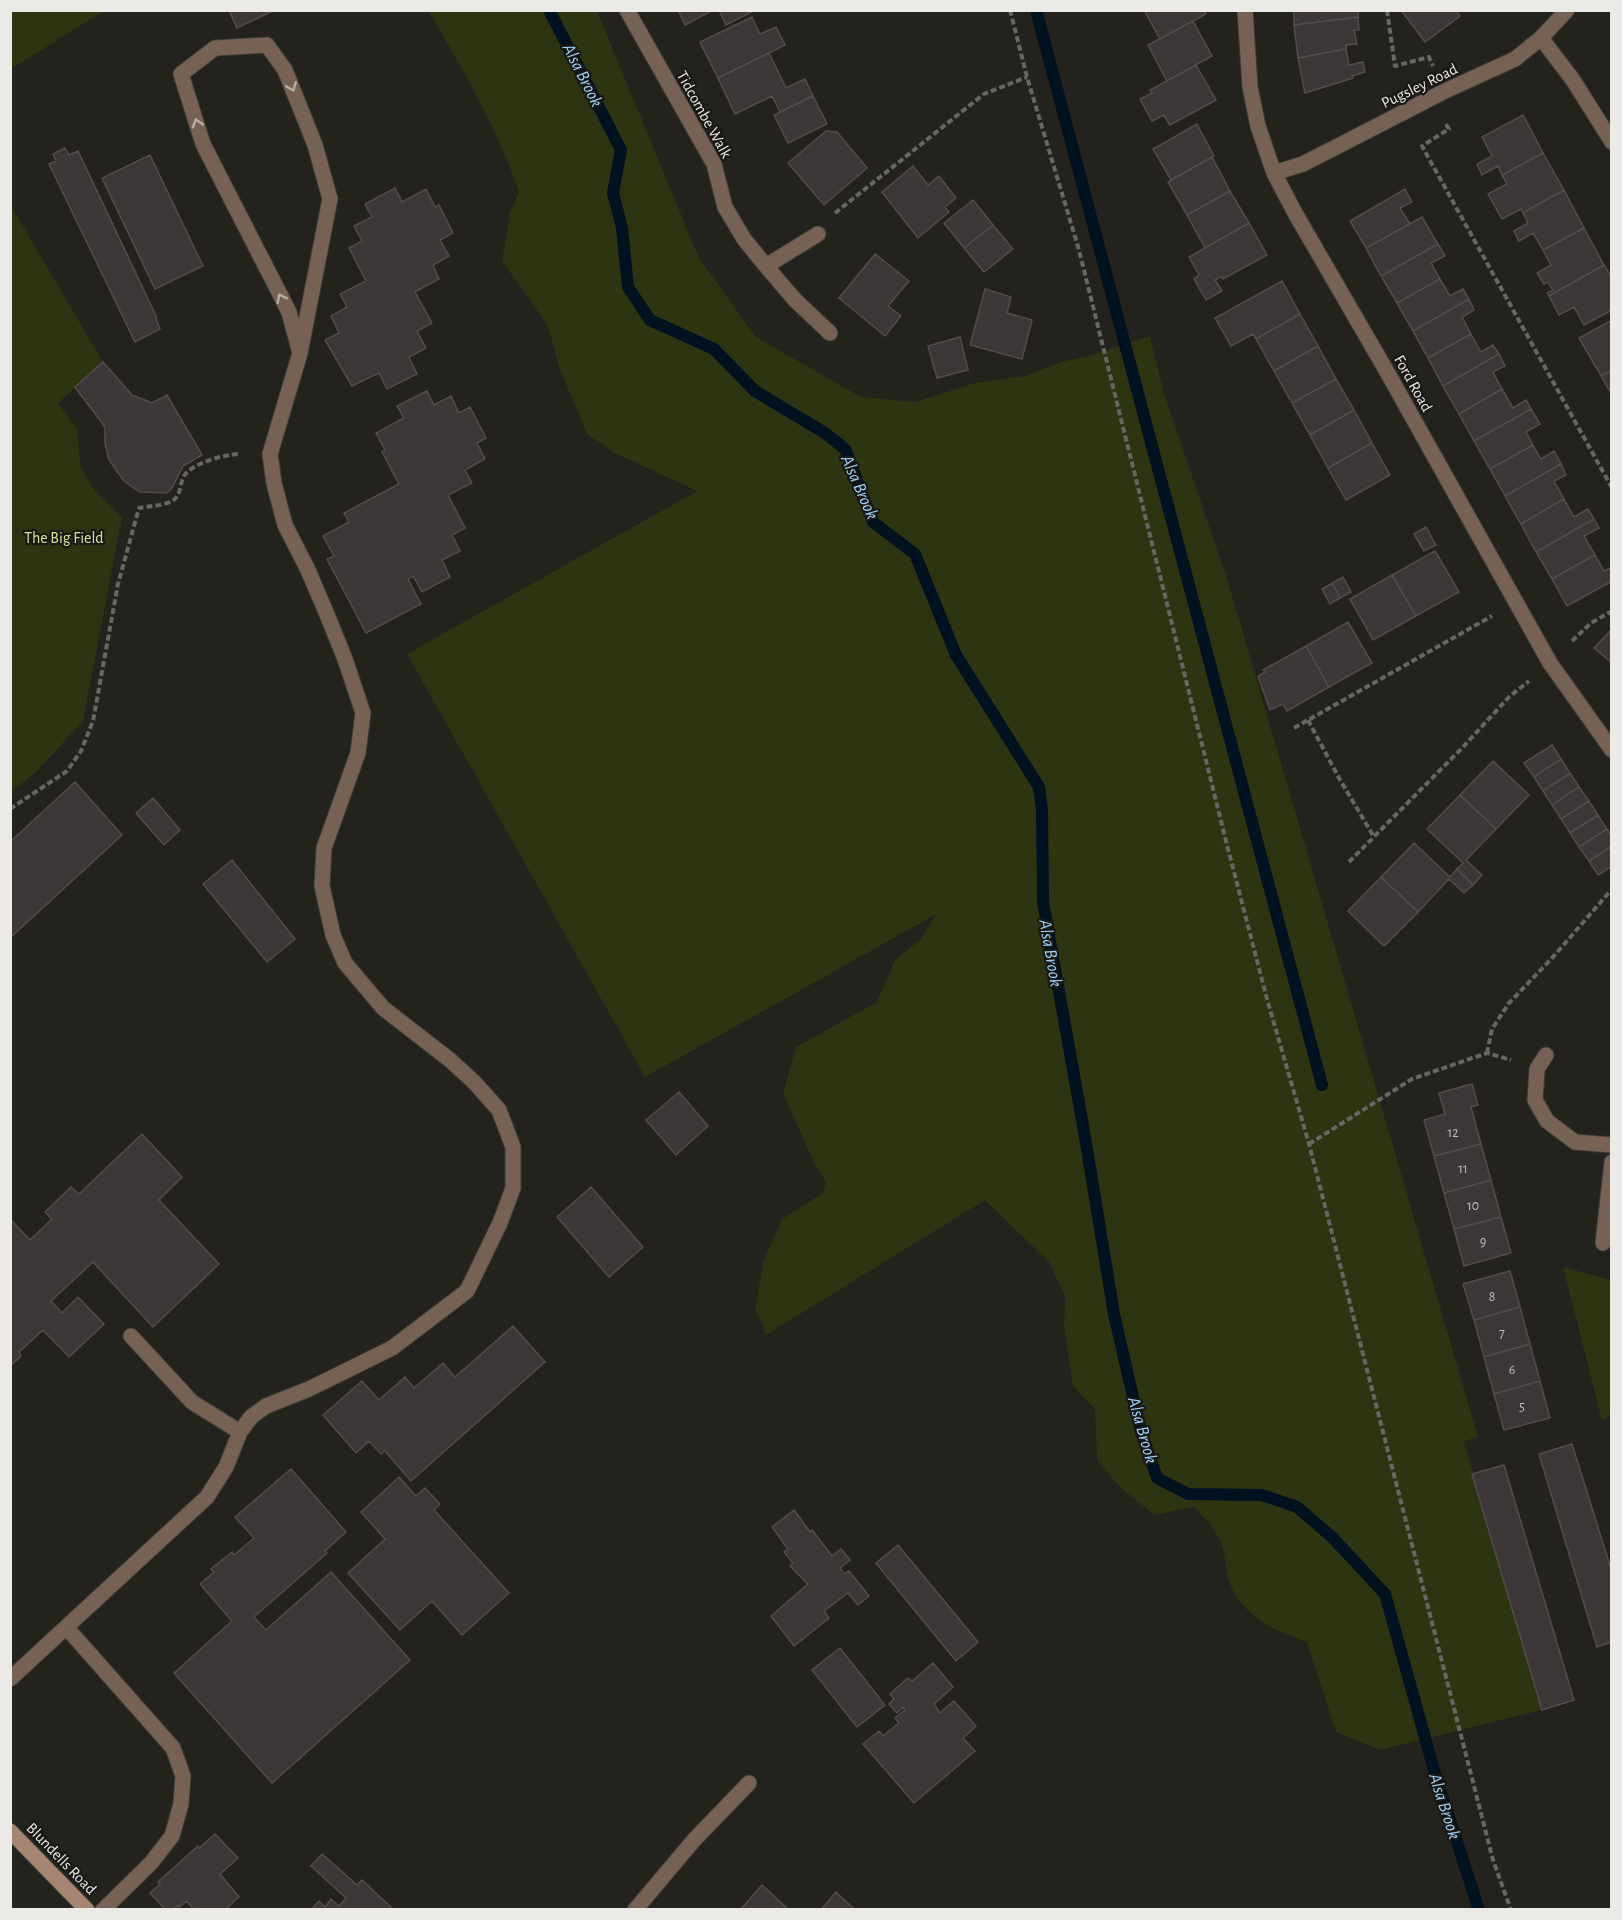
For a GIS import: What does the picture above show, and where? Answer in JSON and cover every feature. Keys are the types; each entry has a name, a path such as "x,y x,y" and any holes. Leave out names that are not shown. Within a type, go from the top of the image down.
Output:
{"street":[{"name":"Tidcombe Walk","path":"627,10 714,164 725,207 744,240 795,300 830,333"},
{"name":"Ford Road","path":"1245,10 1250,87 1258,126 1274,173 1550,663 1611,750"},
{"name":"Pugsley Road","path":"1274,173 1303,164 1440,93 1515,59 1541,38 1567,10"},
{"path":"1541,38 1573,80 1611,142"},
{"path":"10,1679 207,1497 226,1467 240,1432 252,1417 266,1406 309,1389 392,1348 467,1291 500,1223 513,1188 513,1147 499,1110 450,1060 382,1008 345,963 333,935 322,886 324,848 358,753 363,713 328,617 285,525 274,483 270,454 300,353 330,200 315,145 285,69 267,45 215,48 181,74 203,144 289,312 300,353"},
{"path":"766,266 818,234"},
{"path":"1546,1055 1537,1069 1535,1100 1546,1121 1575,1142 1611,1145"},
{"path":"1603,1243 1611,1162"},
{"path":"131,1336 192,1402 240,1432"},
{"path":"66,1627 173,1748 183,1776 181,1804 172,1836 151,1863 103,1910"},
{"path":"635,1910 694,1840 749,1783"},
{"name":"Blundells Road","path":"10,1831 87,1910"}],"path":[{"path":"1010,10 1027,77 1079,250 1267,999 1309,1144 1493,1860 1511,1910"},
{"path":"1387,10 1395,66 1429,57 1440,93 1449,129 1422,146 1611,488"},
{"path":"818,234 833,215 984,94 1027,77"},
{"path":"10,809 67,771 81,751 93,721 118,584 139,508 172,501 180,492 184,476 195,466 229,454 270,454"},
{"path":"1294,728 1516,602"},
{"path":"1349,862 1509,697 1550,663 1591,623 1611,611"},
{"path":"1308,720 1374,837"},
{"path":"1487,1053 1492,1029 1509,1003 1554,956 1611,889"},
{"path":"1309,1144 1412,1079 1487,1053 1537,1069"}],"green space":[{"path":"11,10 104,10 104,11 11,69"},
{"path":"428,11 597,11 699,258 756,337 861,397 915,402 975,383 1026,376 1061,362 1088,356 1150,336 1163,390 1229,585 1478,1437 1464,1441 1542,1710 1380,1750 1336,1732 1307,1642 1260,1621 1242,1604 1229,1581 1219,1540 1204,1517 1194,1507 1154,1515 1121,1488 1097,1461 1095,1410 1073,1386 1064,1327 1065,1296 1049,1262 985,1200 766,1335 755,1309 763,1263 781,1220 823,1193 826,1181 816,1167 783,1093 796,1047 877,1002 895,960 920,940 935,915 645,1077 407,654 697,491 615,453 587,434 559,367 548,326 502,261 510,212 519,192 510,168 478,99"},
{"name":"The Big Field","path":"10,204 103,362 58,403 77,428 81,468 95,491 122,518 83,721 38,770 11,792"},
{"path":"1563,1267 1611,1280 1611,1414 1602,1421"}],"building":[{"path":"229,10 275,10 237,28"},
{"path":"678,10 713,10 685,25"},
{"path":"719,10 755,10 726,25"},
{"path":"1144,10 1204,10 1206,14 1160,39"},
{"path":"1294,10 1358,10 1358,17 1294,25"},
{"path":"1401,10 1456,10 1460,16 1425,42"},
{"path":"752,17 760,34 776,27 785,45 718,78 700,42"},
{"path":"1358,17 1359,30 1354,30 1357,44 1346,45 1346,49 1298,58 1294,25"},
{"path":"1193,21 1212,56 1167,81 1148,45"},
{"path":"1346,49 1349,65 1363,62 1365,72 1305,93 1298,58"},
{"path":"769,53 786,88 805,79 813,96 780,112 772,96 735,114 718,78"},
{"path":"1196,65 1216,100 1170,125 1164,115 1152,121 1140,99 1152,93 1150,90"},
{"path":"813,96 827,124 788,143 774,115"},
{"path":"1523,115 1543,153 1502,175 1498,166 1482,175 1477,164 1492,156 1482,137"},
{"path":"1197,124 1214,156 1171,180 1153,149"},
{"path":"826,131 837,132 867,168 824,205 788,163"},
{"path":"65,148 69,155 78,151 157,318 160,329 135,342 49,164 56,161 53,154"},
{"path":"1543,153 1564,190 1523,213 1521,209 1502,219 1488,194 1507,184 1502,175"},
{"path":"150,155 203,266 155,289 102,178"},
{"path":"1212,157 1230,191 1187,215 1168,182"},
{"path":"913,166 928,185 939,176 956,198 945,207 949,212 918,238 882,192"},
{"path":"395,188 402,202 426,189 435,207 439,205 453,233 440,240 449,256 433,265 439,279 415,292 432,323 417,331 426,348 409,357 417,374 387,389 379,373 352,386 325,340 339,333 331,316 347,307 340,294 366,281 349,248 362,241 354,226 372,217 365,204"},
{"path":"1405,189 1412,202 1400,208 1410,224 1366,248 1350,221"},
{"path":"1564,190 1584,228 1543,250 1533,233 1519,241 1514,231 1528,223 1523,213"},
{"path":"1230,191 1249,223 1205,248 1187,215"},
{"path":"973,200 993,225 964,248 944,223"},
{"path":"1422,217 1438,244 1381,276 1366,248"},
{"path":"1249,223 1267,255 1223,279 1222,276 1215,280 1222,291 1206,300 1194,279 1199,275 1189,257"},
{"path":"993,225 1013,249 984,272 964,248"},
{"path":"1584,228 1604,265 1549,296 1547,293 1553,290 1548,282 1544,284 1537,273 1551,265 1543,250"},
{"path":"1438,244 1445,256 1431,263 1440,279 1397,303 1381,276"},
{"path":"875,254 909,281 888,306 901,316 885,336 839,298"},
{"path":"1604,265 1612,278 1612,310 1584,325 1574,307 1559,315 1549,296"},
{"path":"1440,279 1450,296 1463,289 1469,299 1413,331 1397,303"},
{"path":"1282,281 1300,314 1256,339 1253,334 1231,346 1215,318"},
{"path":"985,289 1011,297 1007,313 1032,320 1022,359 970,345"},
{"path":"1469,299 1474,310 1462,317 1471,334 1428,358 1413,331"},
{"path":"1300,314 1318,346 1274,371 1256,339"},
{"path":"1612,320 1612,370 1601,376 1579,338"},
{"path":"1471,334 1481,352 1493,345 1499,354 1443,386 1428,358"},
{"path":"960,337 968,370 937,378 928,346"},
{"path":"1318,346 1336,379 1292,403 1274,371"},
{"path":"1499,354 1505,366 1493,372 1502,389 1459,414 1443,386"},
{"path":"103,362 132,395 152,403 167,395 202,455 183,466 167,493 140,492 124,481 109,460 105,444 105,427 75,387"},
{"path":"1612,370 1612,395 1601,376"},
{"path":"1336,379 1354,410 1310,435 1292,403"},
{"path":"1502,389 1513,408 1526,400 1531,409 1474,441 1459,414"},
{"path":"427,391 434,405 451,396 459,413 470,407 486,438 477,443 485,459 465,470 472,483 448,495 465,528 452,535 460,551 442,560 450,577 422,592 413,576 408,579 421,604 366,633 327,559 334,556 323,536 349,522 344,513 399,484 382,452 385,450 376,433 404,418 397,406"},
{"path":"1531,409 1540,424 1526,432 1533,445 1490,469 1474,441"},
{"path":"1354,410 1372,443 1328,468 1310,435"},
{"path":"1372,443 1390,475 1346,500 1328,468"},
{"path":"1533,445 1541,459 1554,451 1561,464 1505,496 1490,469"},
{"path":"1561,464 1566,475 1554,481 1564,499 1521,524 1505,496"},
{"path":"1564,499 1574,517 1588,509 1594,519 1536,552 1521,524"},
{"path":"1594,519 1599,528 1584,536 1595,555 1552,579 1536,552"},
{"path":"1426,527 1436,545 1424,551 1414,534"},
{"path":"1435,551 1459,592 1416,616 1392,575"},
{"path":"1595,555 1604,571 1612,567 1612,581 1567,606 1552,579"},
{"path":"1392,575 1416,616 1373,640 1350,599"},
{"path":"1343,577 1351,592 1340,598 1332,583"},
{"path":"1332,583 1340,598 1330,604 1322,589"},
{"path":"1348,622 1372,663 1329,687 1306,646"},
{"path":"1612,629 1612,663 1594,648"},
{"path":"1306,646 1329,687 1287,711 1283,704 1270,710 1258,676 1265,672 1263,670"},
{"path":"1552,745 1561,759 1534,777 1524,763"},
{"path":"1561,759 1570,773 1543,791 1534,777"},
{"path":"1493,761 1529,795 1496,829 1460,795"},
{"path":"1570,773 1579,787 1552,805 1543,791"},
{"path":"75,782 122,835 10,938 10,842"},
{"path":"1579,787 1589,801 1561,819 1552,805"},
{"path":"1460,795 1496,829 1466,860 1482,875 1473,885 1457,869 1463,863 1427,829"},
{"path":"153,798 180,830 164,845 136,813"},
{"path":"1589,801 1598,815 1570,833 1561,819"},
{"path":"1598,815 1607,829 1579,847 1570,833"},
{"path":"1607,829 1612,837 1612,846 1589,861 1579,847"},
{"path":"1414,843 1450,877 1457,869 1473,885 1464,893 1449,879 1418,912 1381,877"},
{"path":"1612,846 1612,866 1598,875 1589,861"},
{"path":"232,860 295,939 267,962 203,884"},
{"path":"1381,877 1418,912 1384,946 1348,911"},
{"path":"1472,1084 1478,1105 1471,1107 1481,1144 1434,1156 1424,1120 1445,1114 1439,1093"},
{"path":"679,1092 708,1126 676,1155 646,1120"},
{"path":"142,1134 182,1177 159,1200 219,1264 153,1327 93,1262 51,1301 62,1313 78,1297 104,1324 69,1357 43,1330 19,1352 21,1356 10,1366 10,1219 30,1240 52,1219 45,1212 71,1187 79,1194"},
{"path":"1481,1144 1491,1180 1444,1193 1434,1156"},
{"path":"1491,1180 1501,1217 1454,1229 1444,1193"},
{"path":"591,1187 643,1247 609,1277 557,1217"},
{"path":"1501,1217 1511,1253 1464,1266 1454,1229"},
{"path":"1510,1271 1520,1307 1474,1320 1463,1284"},
{"path":"1520,1307 1530,1344 1484,1357 1474,1320"},
{"path":"513,1326 545,1362 411,1481 385,1451 381,1454 369,1441 356,1453 323,1415 362,1381 379,1400 405,1377 414,1388 443,1363 455,1377"},
{"path":"1530,1344 1540,1381 1494,1394 1484,1357"},
{"path":"1540,1381 1550,1418 1504,1430 1494,1394"},
{"path":"1572,1444 1612,1572 1612,1642 1597,1647 1539,1454"},
{"path":"1504,1465 1574,1700 1542,1710 1472,1474"},
{"path":"291,1469 346,1532 325,1551 327,1553 254,1617 266,1630 331,1572 410,1660 272,1783 174,1673 232,1621 200,1584 214,1572 211,1569 232,1552 234,1555 254,1538 235,1517"},
{"path":"399,1477 416,1496 425,1488 440,1504 434,1510 509,1593 462,1635 432,1601 400,1630 348,1573 385,1539 361,1512"},
{"path":"794,1510 832,1556 841,1549 850,1560 840,1568 844,1574 849,1571 869,1596 858,1605 848,1593 824,1611 829,1618 794,1646 771,1616 808,1584 790,1566 793,1563 784,1552 788,1549 772,1527"},
{"path":"898,1545 978,1642 956,1661 876,1563"},
{"path":"840,1648 885,1705 857,1727 812,1670"},
{"path":"933,1663 953,1687 934,1704 940,1713 954,1701 976,1726 963,1738 975,1751 914,1803 863,1744 879,1731 883,1736 899,1723 895,1718 905,1710 903,1707 897,1713 889,1704 894,1699 890,1694 908,1678 912,1681"},
{"path":"215,1834 238,1858 220,1874 239,1897 225,1910 194,1910 187,1901 173,1910 166,1910 150,1893 160,1884 158,1882"},
{"path":"322,1854 357,1885 362,1880 394,1910 311,1910 319,1901 325,1907 331,1899 339,1906 346,1898 311,1866"},
{"path":"762,1885 789,1910 740,1910"},
{"path":"836,1892 855,1910 821,1910"}],"waterway":[{"name":"Alsa Brook","path":"549,10 621,150 613,193 622,228 628,287 650,320 714,349 755,391 825,433 845,449 873,522 915,554 956,655 1039,787 1042,810 1043,902 1114,1314 1141,1432 1157,1478 1188,1494 1262,1495 1297,1507 1332,1537 1385,1594 1436,1777 1479,1910"},
{"path":"1036,10 1322,1085"}]}
